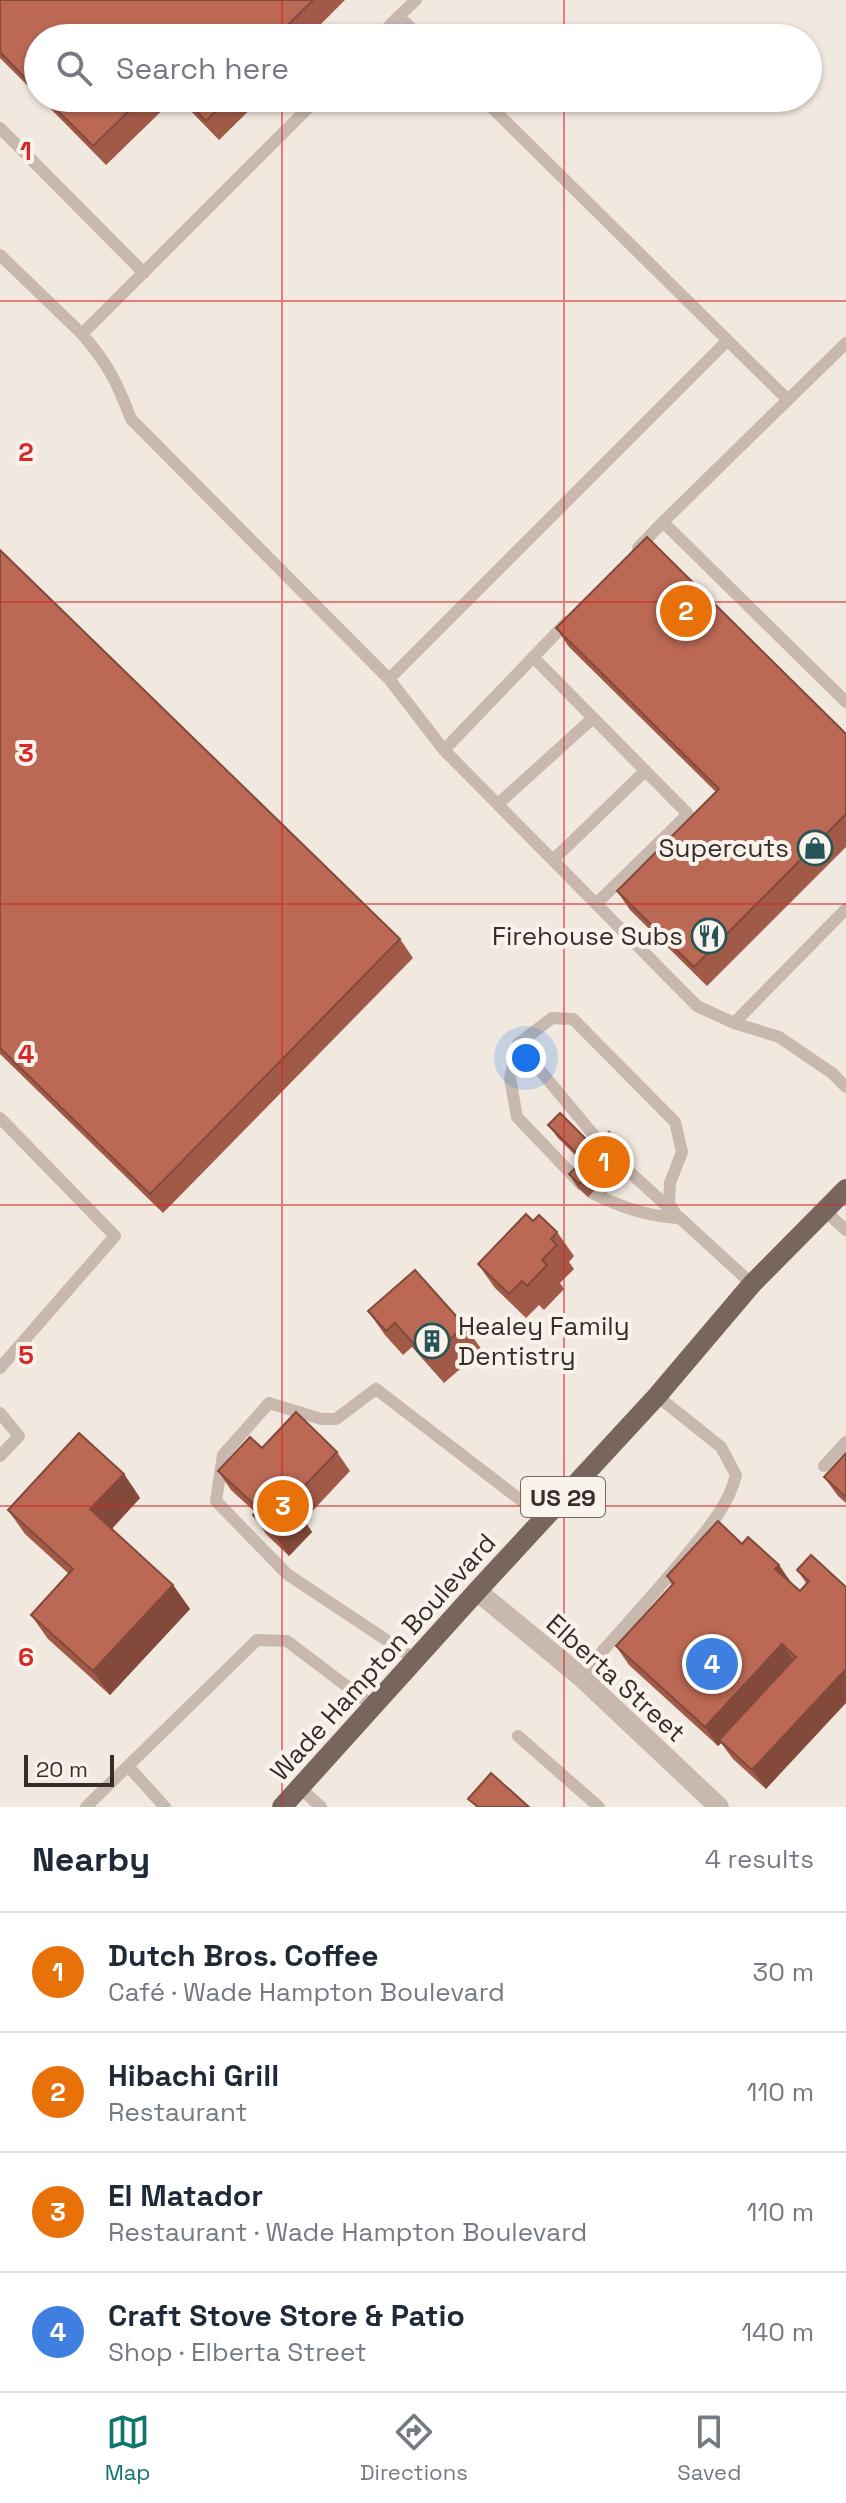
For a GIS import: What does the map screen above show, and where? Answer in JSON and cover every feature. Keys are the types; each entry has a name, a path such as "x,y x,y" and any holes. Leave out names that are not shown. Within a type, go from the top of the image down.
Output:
{"main road":[{"name":"Wade Hampton Boulevard","path":"282,1807 657,1396 752,1284 846,1189"}],"street":[{"name":"Elberta Street","path":"477,1591 580,1676 709,1803"}],"lane":[{"path":"391,24 416,0"},
{"path":"399,16 407,24"},
{"path":"82,334 304,112"},
{"path":"496,112 788,400"},
{"path":"0,128 144,273"},
{"path":"0,255 82,334 104,360 120,389 131,419 389,679 444,750 697,1006 734,1023 779,1037 832,1073 846,1087"},
{"path":"389,679 727,341"},
{"path":"631,556 846,343"},
{"path":"663,522 846,702"},
{"path":"444,750 576,612"},
{"path":"533,657 688,814 596,904"},
{"path":"498,804 593,718"},
{"path":"553,860 645,771"},
{"path":"734,1023 846,909"},
{"path":"552,1018 573,1019 675,1122 682,1152 670,1183 669,1203 678,1218 625,1209 587,1189 517,1117 510,1078 518,1044 552,1018"},
{"path":"518,1044 610,1154"},
{"path":"0,1118 115,1236 0,1368"},
{"path":"622,1165 752,1284"},
{"path":"825,1211 846,1230"},
{"path":"415,1659 287,1574 216,1501 223,1455 269,1403 321,1419 336,1419 376,1389 544,1518"},
{"path":"580,1676 655,1592 731,1495 736,1475 721,1447 657,1396"},
{"path":"0,1413 19,1436 0,1456"},
{"path":"824,1466 846,1442"},
{"path":"86,1807 257,1640 287,1641 373,1706"},
{"path":"518,1736 599,1807"},
{"path":"128,1766 165,1807"},
{"path":"300,1788 321,1807"}],"building":[{"path":"0,0 313,0 289,24 24,24 24,77 0,52"},
{"path":"59,112 128,112 93,146"},
{"path":"197,112 215,112 206,121"},
{"path":"647,537 846,734 846,814 694,967 617,891 719,789 556,628"},
{"path":"0,550 400,939 150,1194 0,1048"},
{"path":"560,1113 594,1147 609,1132 620,1144 607,1158 613,1164 597,1179 590,1172 579,1184 569,1174 584,1160 548,1125"},
{"path":"526,1214 533,1221 539,1215 557,1232 551,1239 557,1245 542,1260 547,1265 527,1286 522,1281 509,1294 478,1264"},
{"path":"415,1270 465,1326 427,1359 395,1323 386,1331 368,1311"},
{"path":"296,1412 337,1452 288,1503 299,1513 276,1537 253,1515 259,1509 218,1471 250,1437 262,1448"},
{"path":"79,1433 124,1474 90,1509 173,1585 93,1671 31,1615 73,1569 8,1510"},
{"path":"846,1453 846,1497 824,1477"},
{"path":"718,1521 742,1544 748,1537 779,1565 775,1569 800,1591 809,1581 797,1570 811,1555 846,1587 846,1669 752,1770 719,1740 796,1657 782,1644 705,1727 616,1646 674,1583 667,1576"},
{"path":"491,1773 529,1807 478,1807 468,1799"}],"place":[{"name":"Hibachi Grill","path":"686,611"},
{"name":"Supercuts","path":"815,848"},
{"name":"Firehouse Subs","path":"709,936"},
{"name":"Dutch Bros. Coffee","path":"604,1162"},
{"name":"Healey Family Dentistry","path":"432,1341"},
{"name":"El Matador","path":"283,1506"},
{"name":"Craft Stove Store & Patio","path":"712,1664"}]}
